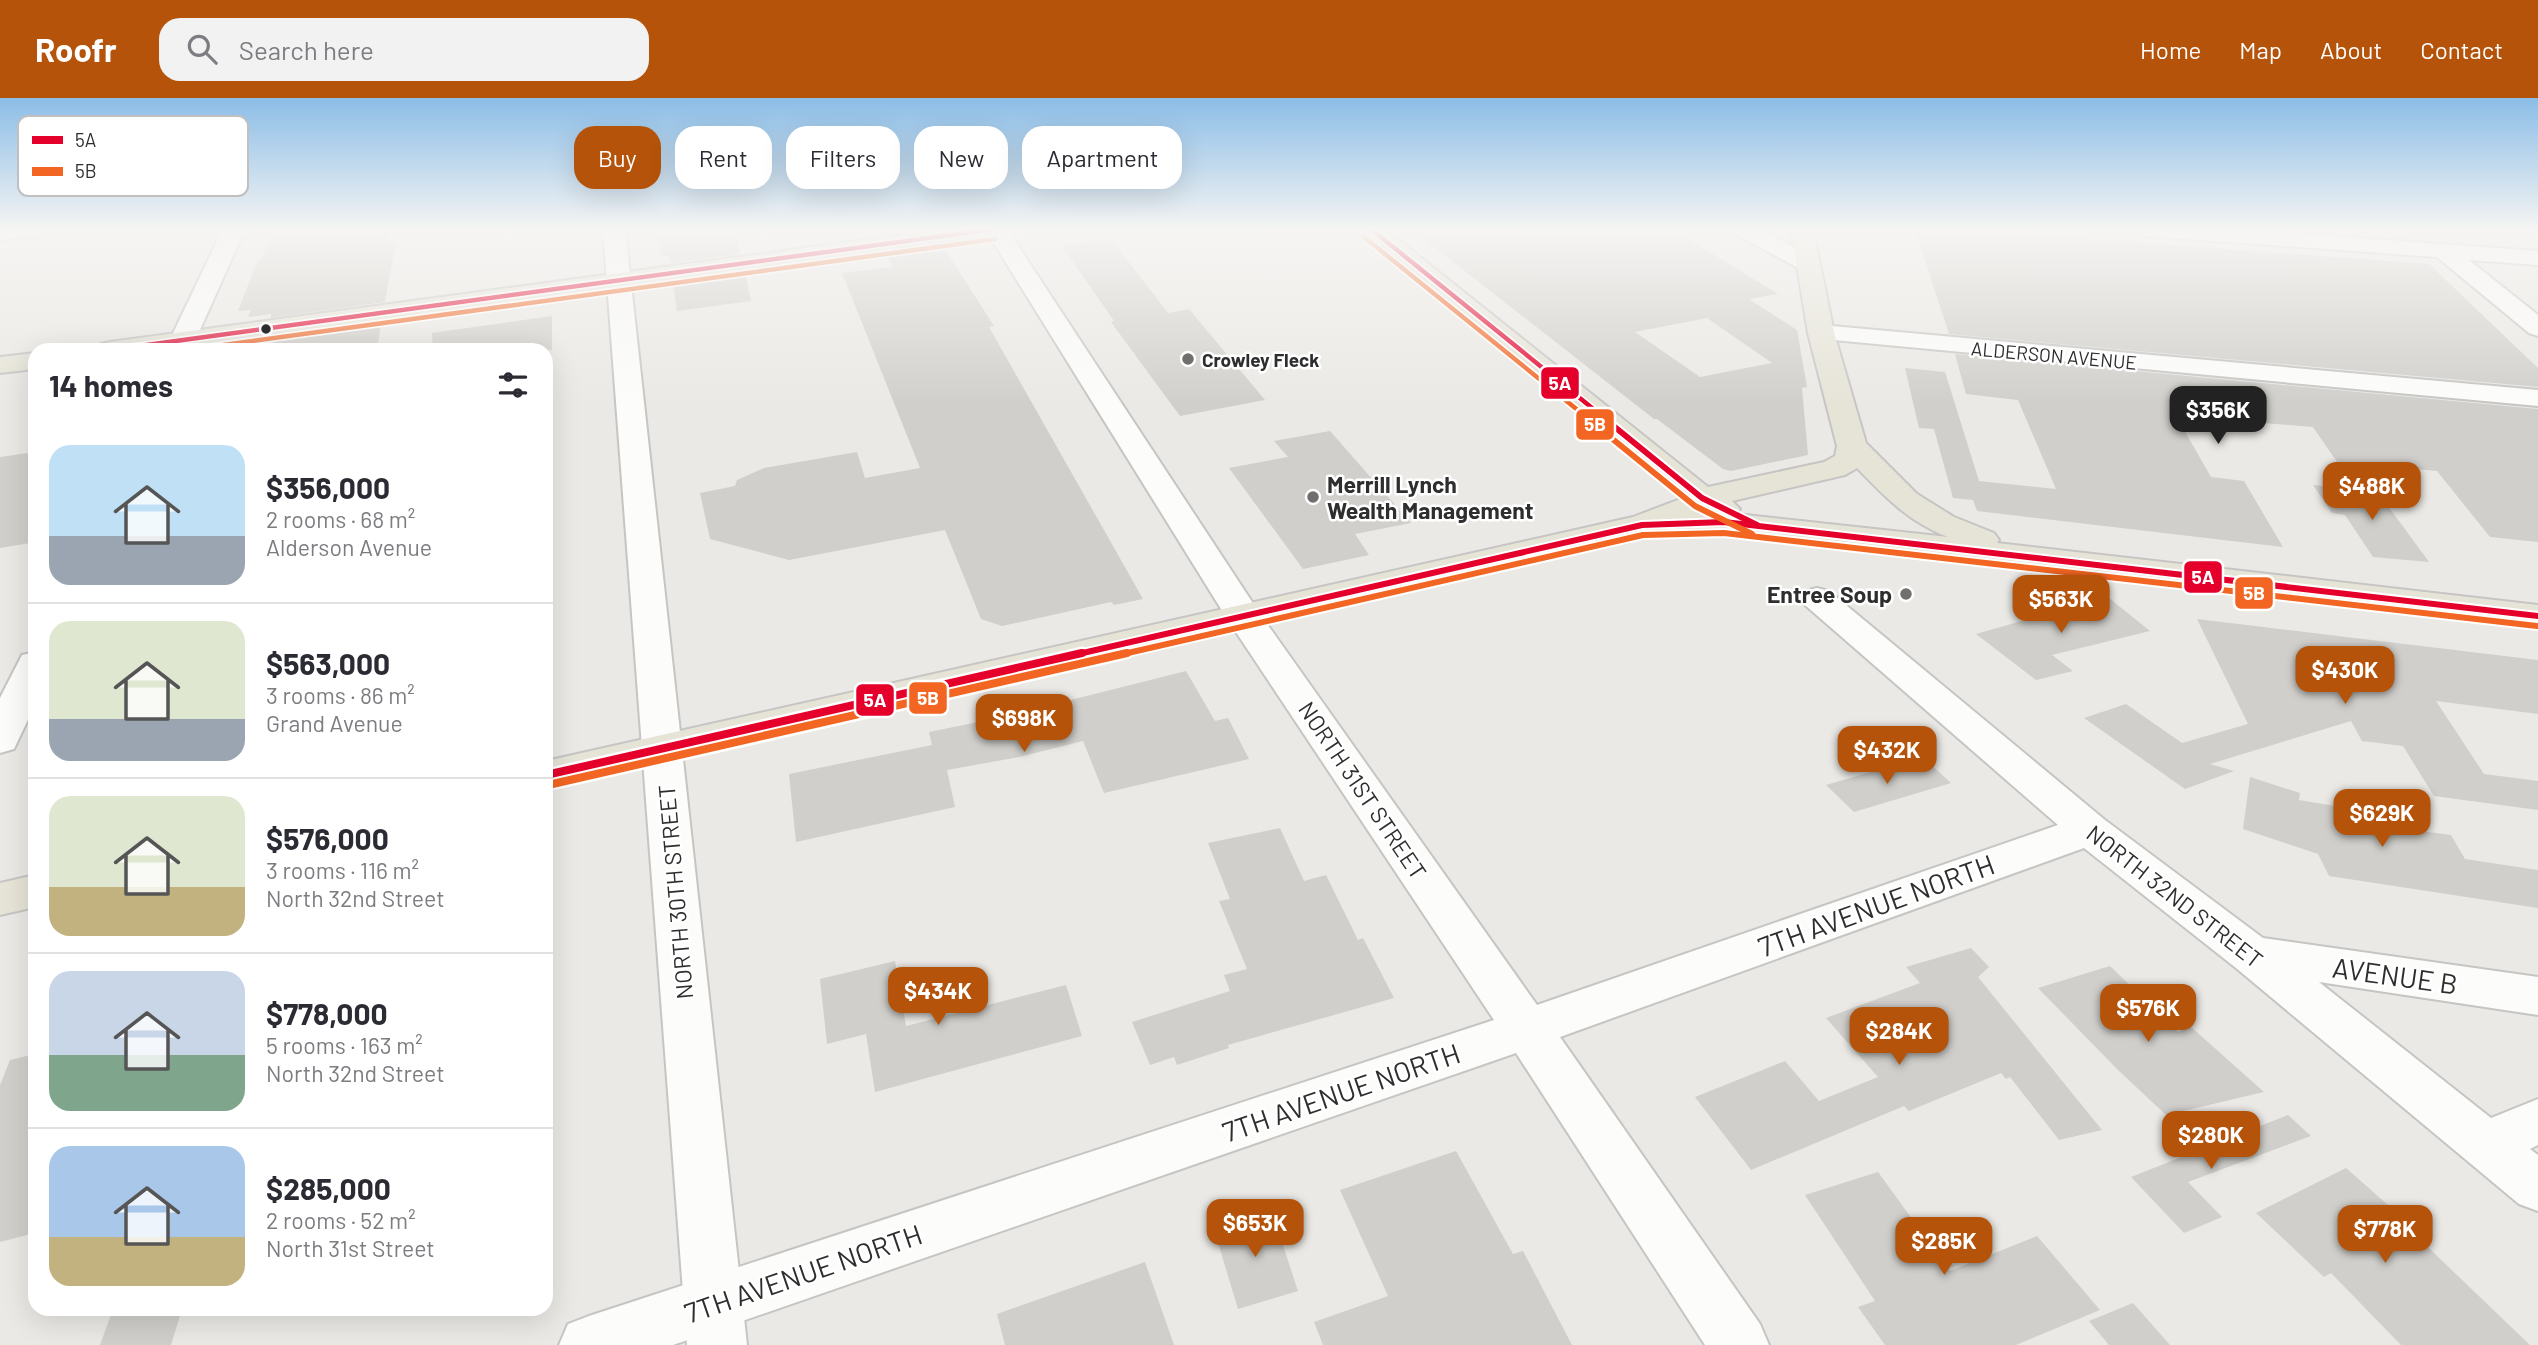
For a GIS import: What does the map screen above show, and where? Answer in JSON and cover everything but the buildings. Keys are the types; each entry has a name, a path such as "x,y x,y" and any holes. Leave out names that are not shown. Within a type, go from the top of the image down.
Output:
{"main road":[{"path":"194,343 577,287"},
{"path":"1443,287 1702,498 1757,525"},
{"path":"553,773 1642,525 1690,508 1702,498 1834,469 1849,460 1852,446 1821,334 1812,287"},
{"path":"0,365 28,361"},
{"path":"1852,446 1906,501 1943,524 2027,558"},
{"path":"1642,525 1724,522 1757,525 2538,616"},
{"path":"0,899 28,893"}],"street":[{"path":"181,343 207,287"},
{"name":"NORTH 30TH STREET","path":"620,287 715,1324"},
{"name":"NORTH 31ST STREET","path":"1032,287 1244,617 1527,1029 1739,1345"},
{"path":"2488,287 2538,328"},
{"name":"ALDERSON AVENUE","path":"1821,334 2538,398"},
{"name":"NORTH 32ND STREET","path":"1817,598 2090,830 2252,955 2538,1187"},
{"path":"0,740 28,678"},
{"name":"7TH AVENUE NORTH","path":"589,1345 715,1324 1527,1029 2090,830"},
{"name":"AVENUE B","path":"2252,955 2538,996"},
{"path":"2487,1144 2538,1121"}],"transit line":[{"name":"5A","path":"161,343 569,287"},
{"name":"5B","path":"238,343 644,287"},
{"name":"5B","path":"1426,287 1695,506 1752,534"},
{"name":"5A","path":"1443,287 1702,498 1757,525"},
{"name":"5A","path":"553,773 1642,525 1724,522 1757,525 2538,616"},
{"name":"5B","path":"553,784 1643,535 1756,535 2537,626"}],"place":[{"name":"Crowley Fleck","path":"1188,359"},
{"name":"Merrill Lynch Wealth Management","path":"1313,497"},
{"name":"Entree Soup","path":"1906,594"}]}
